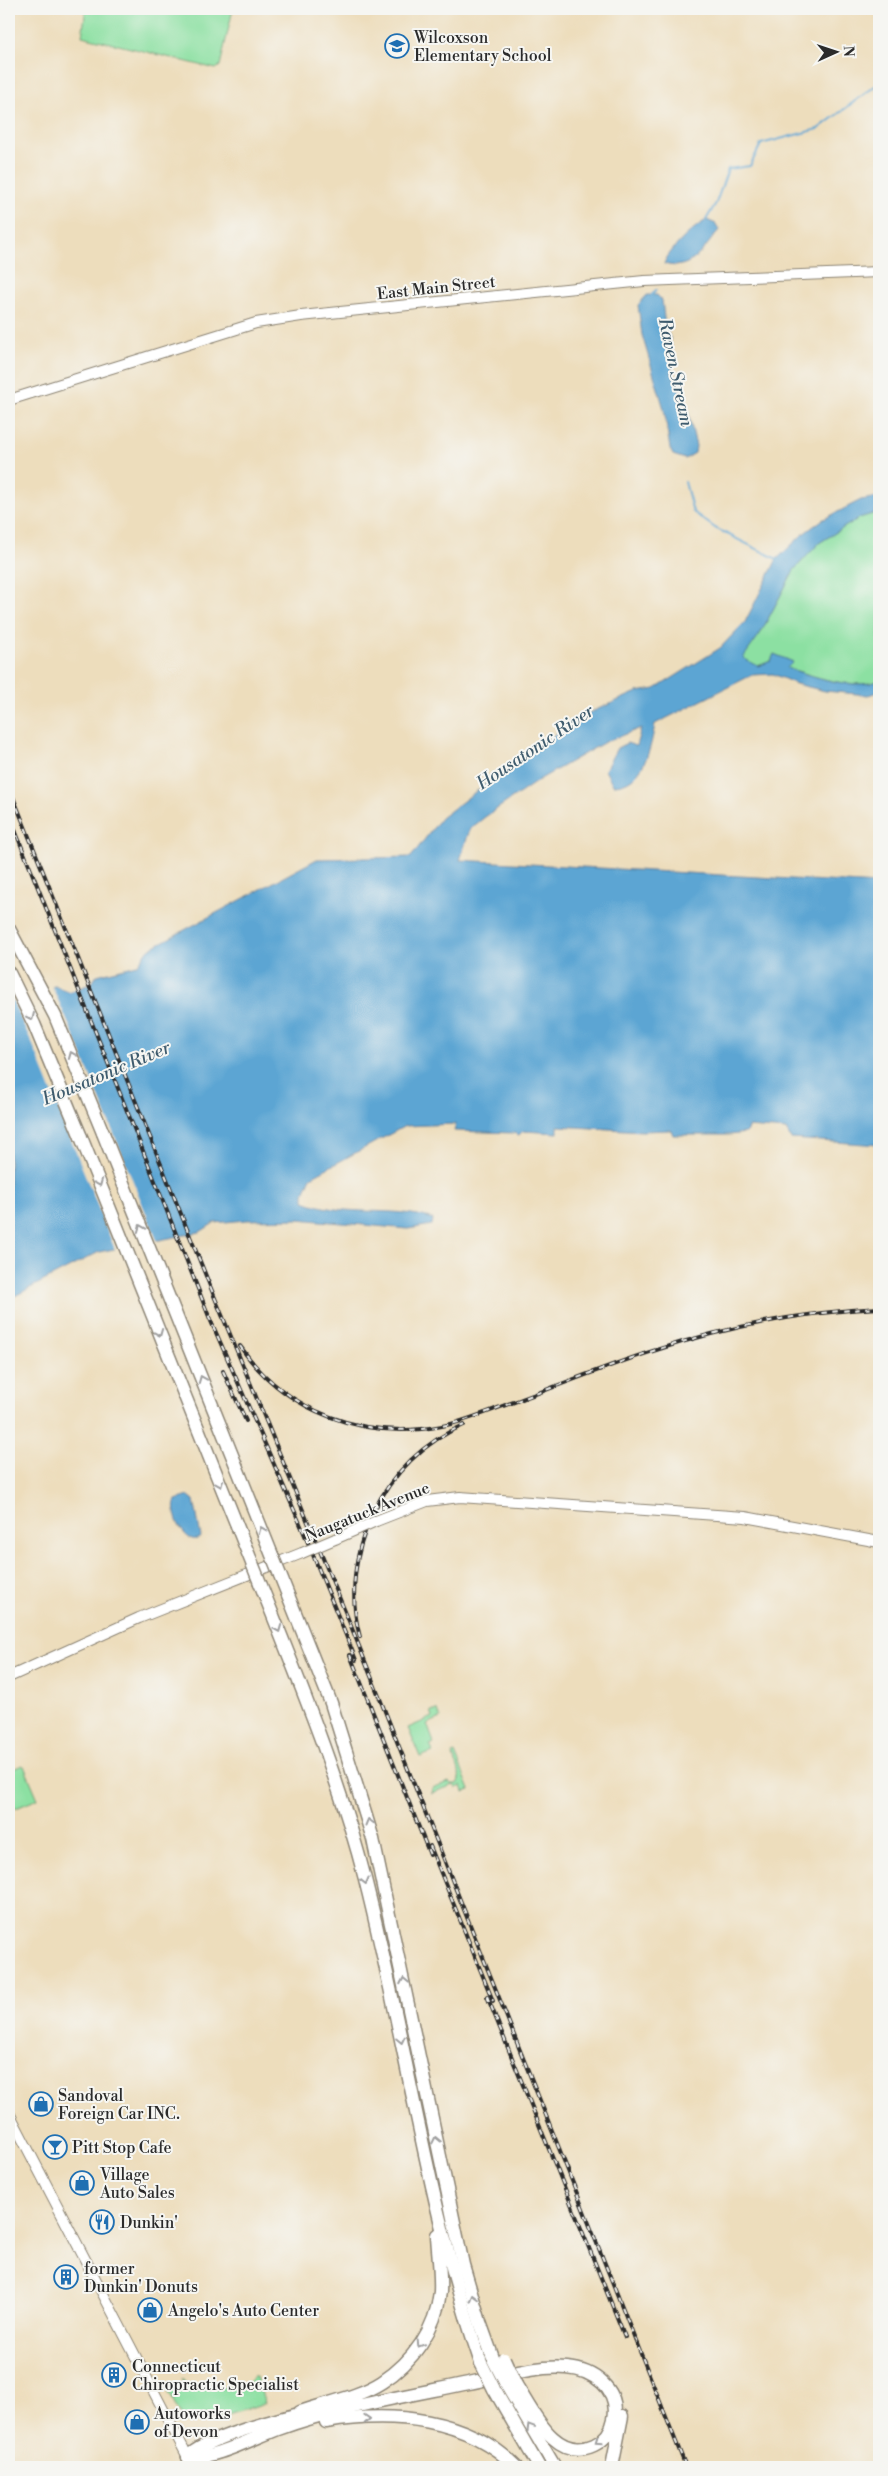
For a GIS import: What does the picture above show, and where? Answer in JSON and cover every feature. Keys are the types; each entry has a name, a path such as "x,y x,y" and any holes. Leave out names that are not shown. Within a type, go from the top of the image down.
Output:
{"highway":[{"path":"9,929 36,977 60,1027 332,1704 370,1825 463,2265 480,2322 554,2467"},
{"path":"9,973 44,1046 315,1721 354,1838 375,1922 434,2195 463,2312 481,2364 539,2467"},
{"path":"191,2462 201,2446 381,2383 418,2349 430,2329 440,2291 434,2195"},
{"path":"287,2417 524,2366 552,2361 573,2362 591,2368 607,2377 620,2399 622,2414 612,2467"},
{"path":"191,2462 301,2422 380,2402 554,2368 584,2371 603,2383 614,2403 615,2411 611,2428 602,2441 591,2446 576,2448 562,2445 551,2438 512,2386"},
{"path":"250,2440 333,2421 371,2418 416,2420 443,2424 484,2440 516,2467"}],"main road":[{"name":"East Main Street","path":"9,400 256,323 301,316 644,281 879,272"},
{"name":"Naugatuck Avenue","path":"9,1677 158,1610 427,1501 460,1497 745,1517 879,1542"},
{"path":"9,2113 191,2462"}],"green space":[{"path":"86,9 233,9 220,66 216,69 82,36"},
{"path":"879,512 879,681 856,684 832,681 787,668 793,662 774,654 771,661 758,666 742,658 760,634 794,570 819,543 859,518"},
{"path":"431,1711 438,1711 441,1718 427,1724 434,1743 430,1745 433,1752 420,1757 408,1728 433,1717"},
{"path":"455,1753 470,1790 464,1792 462,1786 456,1788 454,1785 431,1793 432,1788 449,1782 457,1784 459,1773 452,1754"},
{"path":"22,1765 38,1799 9,1811 9,1771"},
{"path":"253,2377 256,2377 265,2403 219,2418 209,2413 185,2423 168,2391 183,2385 182,2378 189,2386 235,2387 251,2381"}],"water":[{"path":"707,220 716,224 719,230 702,251 689,262 682,265 664,264 670,253 682,239"},
{"path":"647,295 657,295 662,300 665,327 670,338 672,352 672,373 687,407 696,446 695,453 685,459 673,455 670,449 664,409 642,335 638,305"},
{"name":"Housatonic River","path":"879,497 879,512 859,518 819,543 794,570 760,634 743,658 758,666 771,661 774,654 793,662 787,668 821,678 856,684 879,681 879,692 868,695 825,691 796,684 773,674 752,675 655,724 644,763 632,779 624,783 613,785 605,770 617,748 627,743 636,746 641,728 605,742 542,778 470,829 460,860 879,884 879,1145 791,1139 786,1130 748,1127 746,1133 729,1135 673,1135 671,1130 642,1131 558,1126 558,1133 523,1131 519,1135 514,1133 454,1131 456,1124 405,1126 311,1177 304,1193 304,1201 336,1209 417,1215 433,1219 432,1225 408,1229 298,1219 214,1223 200,1232 99,1252 9,1299 9,995 55,986 70,992 92,983 97,975 137,965 149,949 317,859 411,857 441,818 521,757 589,713 637,692 655,689 720,648 745,622 777,559 803,534 822,520 861,500"},
{"path":"189,1496 194,1500 201,1537 195,1539 190,1538 180,1528 174,1506 176,1500"}],"pier":[{"path":"51,984 77,1043 158,1243 116,1252 33,1045 9,993"}],"waterway":[{"name":"Raven Stream","path":"706,220 716,203 728,169 750,166 761,144 818,129 879,83"},
{"name":"Raven Stream","path":"651,296 656,290"},
{"name":"Raven Stream","path":"685,482 693,512 715,528 779,560"}],"railway":[{"path":"9,787 210,1286 349,1621 686,2467"},
{"path":"9,815 210,1319 302,1528 356,1660"},
{"path":"240,1346 258,1369 303,1404 329,1416 356,1425 384,1429 413,1430 461,1421 618,1363 681,1342 736,1328 793,1317 879,1308"},
{"path":"223,1371 246,1421"},
{"path":"360,1637 355,1605 355,1573 362,1542 373,1512 390,1484 411,1460 436,1440 464,1425"},
{"path":"350,1655 430,1855"},
{"path":"430,1846 493,2001"},
{"path":"487,1996 625,2337"}],"place":[{"name":"Wilcoxson Elementary School","path":"397,46"},
{"name":"Sandoval Foreign Car INC.","path":"41,2104"},
{"name":"Pitt Stop Cafe","path":"55,2147"},
{"name":"Village Auto Sales","path":"82,2183"},
{"name":"Dunkin'","path":"102,2222"},
{"name":"former Dunkin' Donuts","path":"66,2277"},
{"name":"Angelo's Auto Center","path":"150,2310"},
{"name":"Connecticut Chiropractic Specialist","path":"114,2375"},
{"name":"Autoworks of Devon","path":"137,2422"}]}
